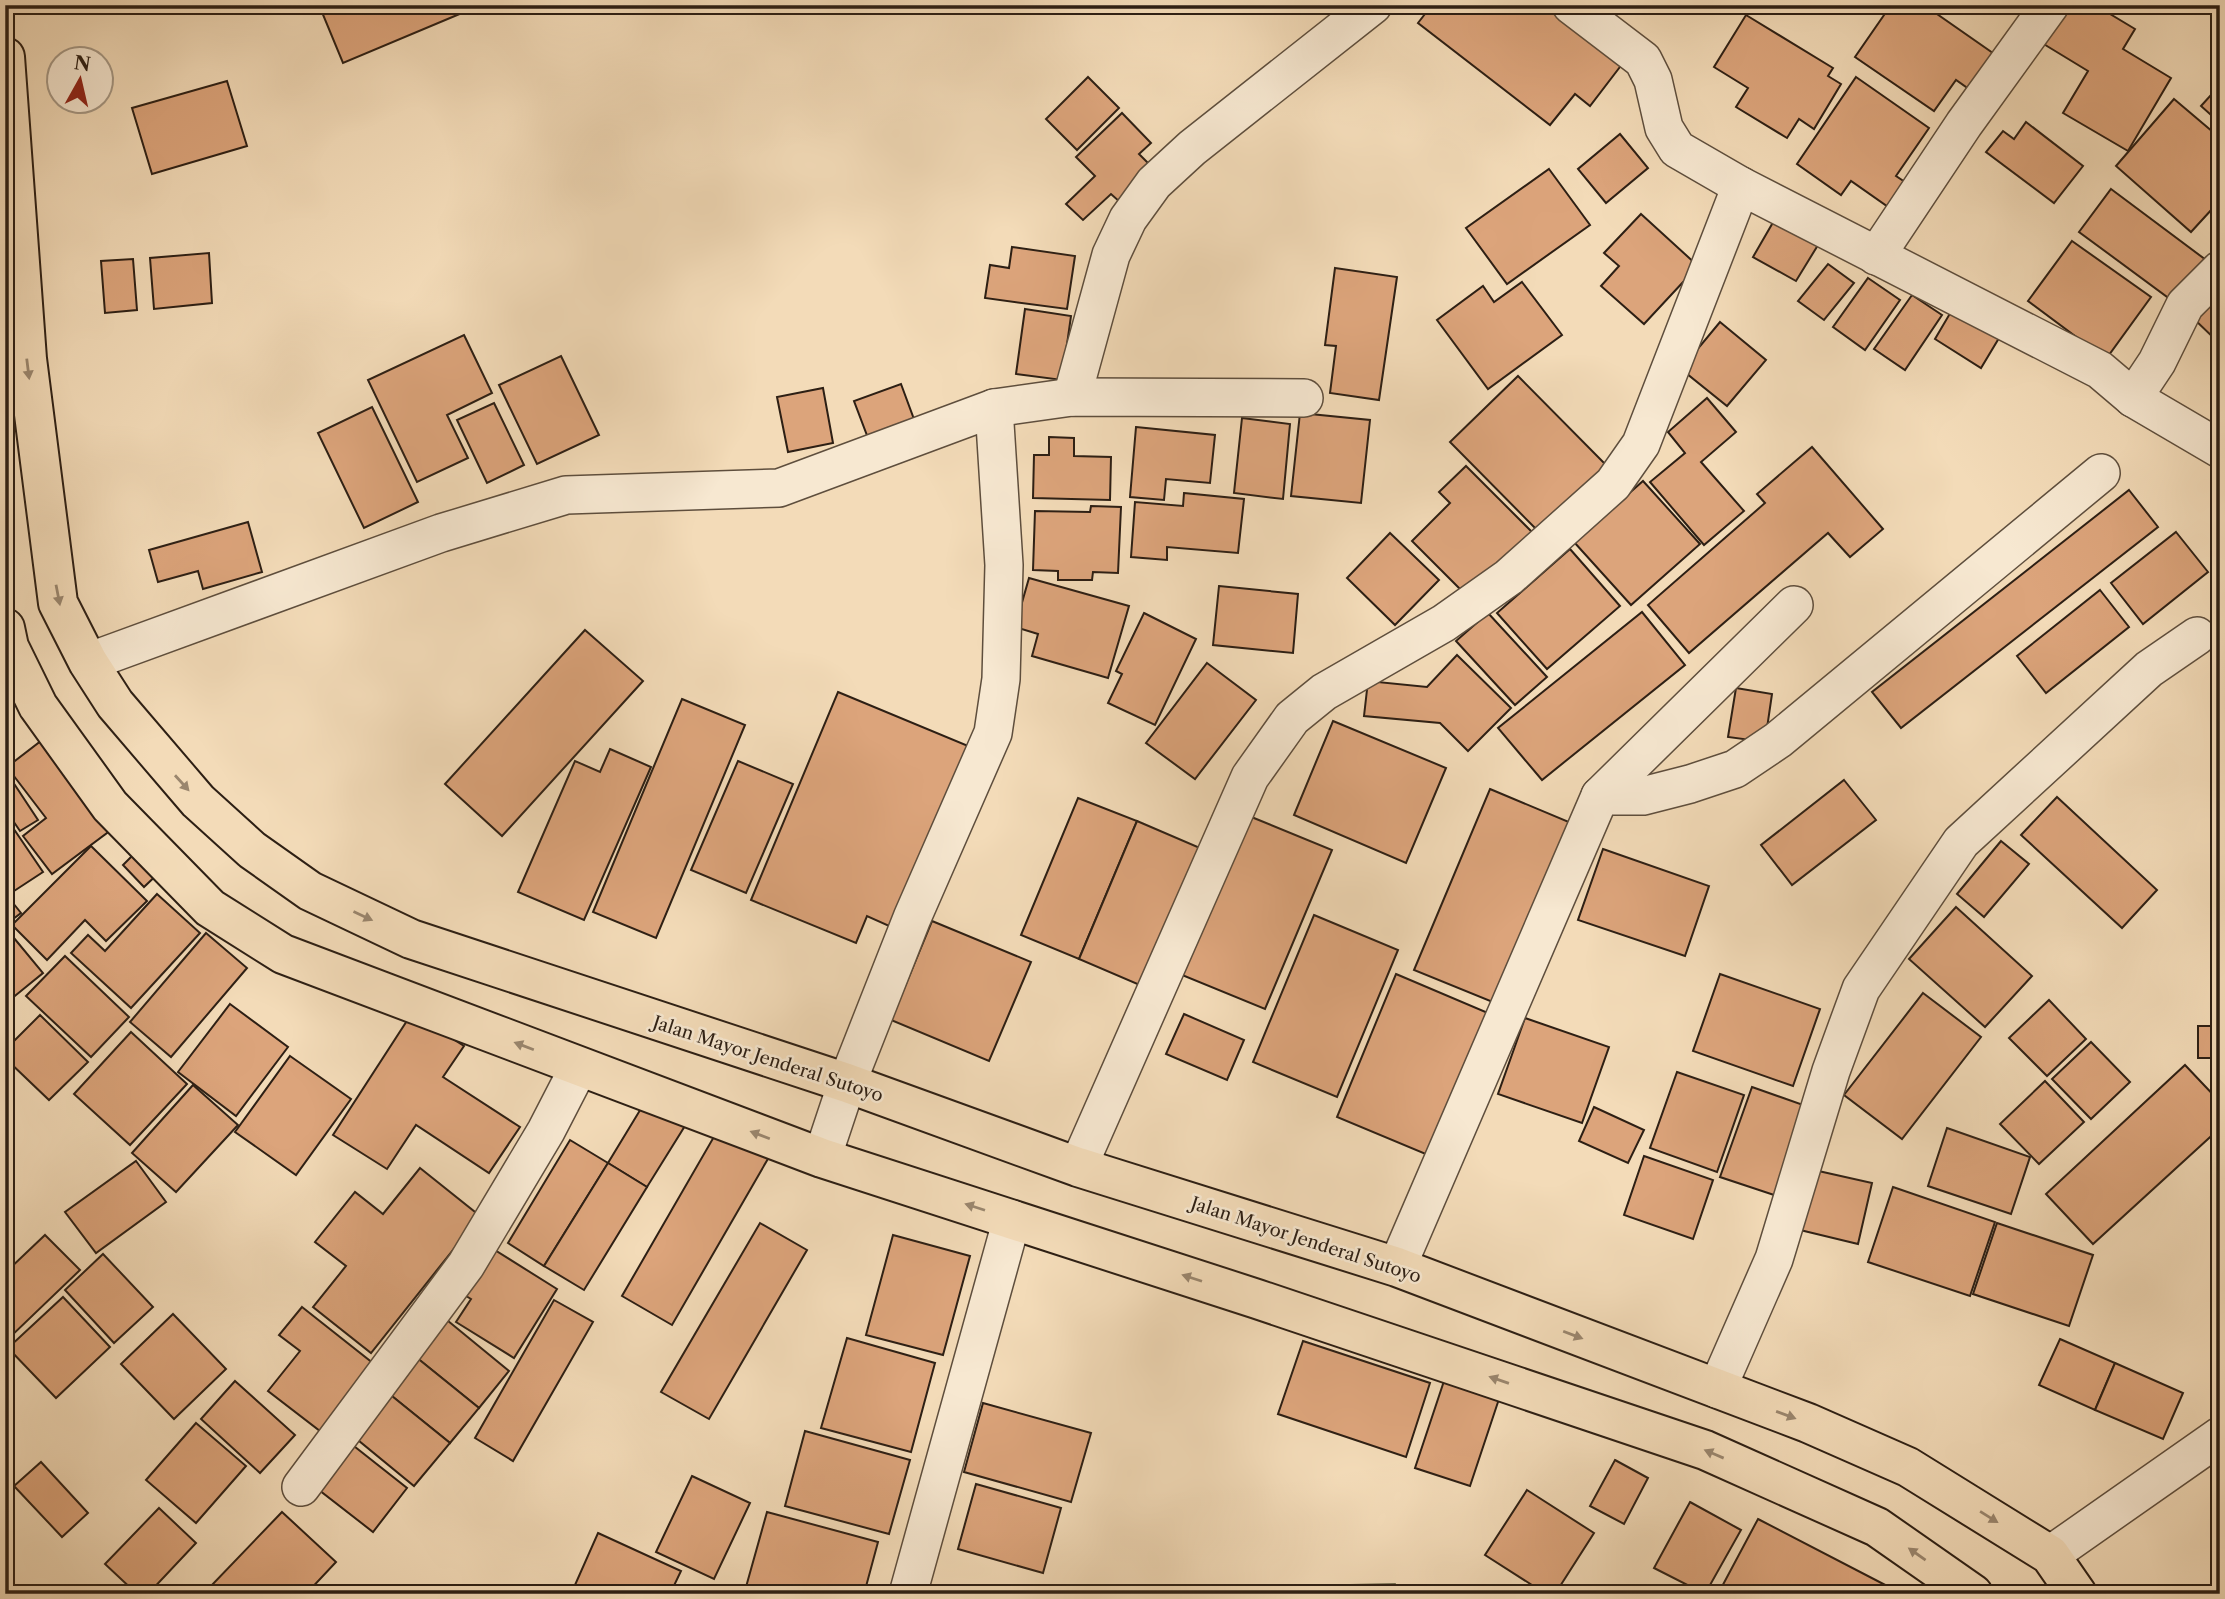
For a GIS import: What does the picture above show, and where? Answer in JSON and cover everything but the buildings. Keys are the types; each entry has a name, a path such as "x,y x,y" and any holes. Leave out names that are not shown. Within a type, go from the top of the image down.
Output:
{"main road":[{"name":"Jalan Mayor Jenderal Sutoyo","path":"5,57 27,359 58,603 88,662 115,704 198,801 252,850 310,891 411,939 847,1083 1078,1167 1397,1267 1808,1423 1908,1467 2050,1555 2077,1594"},
{"path":"7,642 38,706 110,806 210,908 283,954 822,1158 1705,1450 1877,1527 1973,1594"}],"street":[{"path":"1072,397 1111,255 1128,219 1154,183 1192,148 1373,5"},
{"path":"1571,5 1643,60 1653,80 1664,128 1676,149 1741,186 2101,370 2133,398 2220,449"},
{"path":"1876,256 1964,124 2050,5"},
{"path":"1078,1167 1250,777 1271,744 1292,718 1324,692 1444,623 1509,577 1613,484 1641,444 1741,186"},
{"path":"2133,398 2157,362 2185,305 2220,270"},
{"path":"88,662 441,533 566,495 779,488 994,408 1072,397 1304,398"},
{"path":"822,1158 847,1083 912,918 993,733 1001,679 1004,577 994,408"},
{"path":"1600,796 1643,796 1735,769 1778,740 2101,473"},
{"path":"1397,1267 1600,796 1794,606"},
{"path":"1717,1389 1774,1259 1831,1070 1861,989 1961,842 2149,669 2197,636"},
{"path":"301,1487 467,1265 546,1131 579,1067"},
{"path":"908,1594 1012,1219"},
{"path":"2050,1555 2220,1436"}],"green space":[{"path":"1395,1584 1401,1594 1301,1594 1305,1586"}]}
